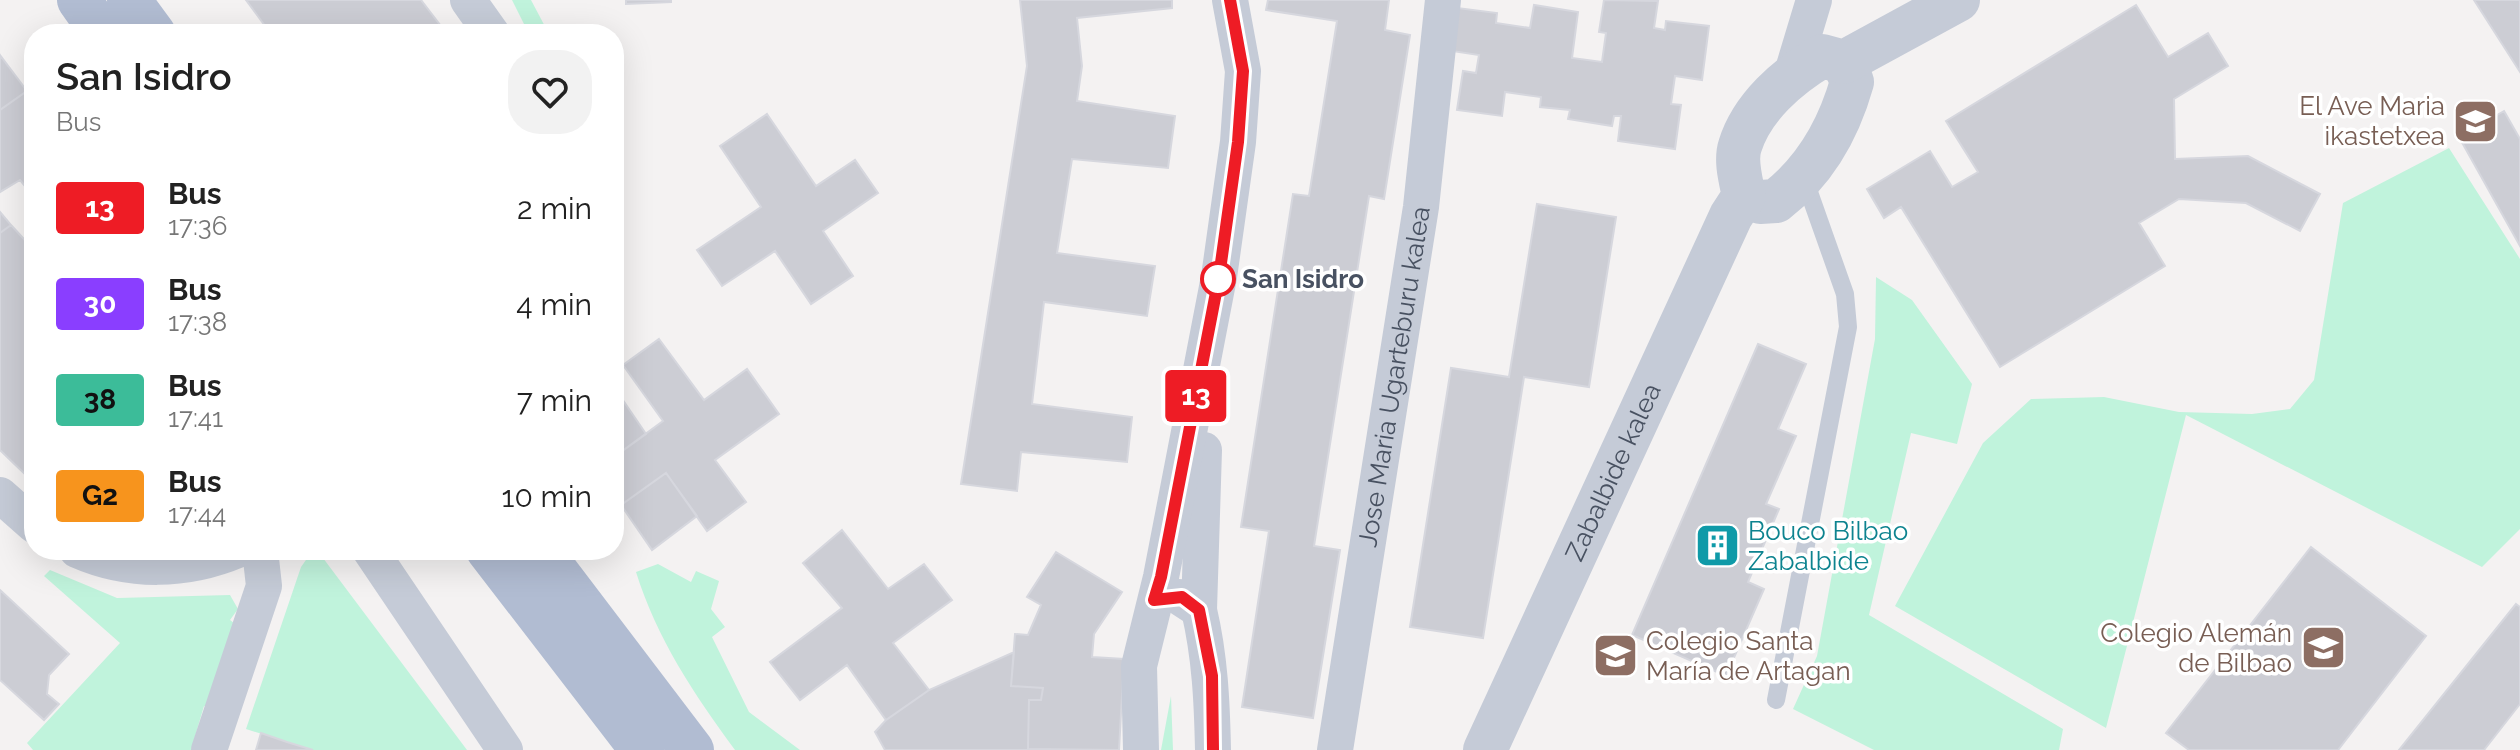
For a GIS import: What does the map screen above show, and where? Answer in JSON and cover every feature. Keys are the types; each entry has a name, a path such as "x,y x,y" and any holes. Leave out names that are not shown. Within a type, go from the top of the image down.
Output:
{"main road":[{"path":"79,0 96,24"},
{"path":"496,560 642,750"},
{"path":"548,560 692,750"}],"street":[{"path":"1141,750 1139,666 1161,577 1210,320 1238,142 1242,85 1230,0"},
{"name":"Jose Maria Ugarteburu kalea","path":"1335,750 1421,207 1443,0"},
{"path":"1792,73 1814,0"},
{"path":"1844,62 1852,82 1827,144 1803,176 1776,201 1760,202 1744,196 1739,148 1758,112 1792,73 1822,56 1844,62 1958,0"},
{"name":"Zabalbide kalea","path":"1485,750 1731,216 1744,196"},
{"path":"1210,320 1199,610 1212,676 1213,750"},
{"path":"0,495 24,516"},
{"path":"99,560 145,568 177,567 202,560"},
{"path":"209,750 264,586 261,560"},
{"path":"377,560 505,750"},
{"path":"1154,600 1182,597 1199,610"}],"lane":[{"path":"1776,700 1848,327 1845,294 1803,176"}],"green space":[{"path":"512,0 531,0 544,24 524,24"},
{"path":"2449,148 2520,259 2520,529 2482,567 2186,415 2106,728 1895,606 1983,443 2031,399 2104,397 2179,412 2252,414 2290,409 2314,380 2343,203"},
{"path":"1876,277 1912,300 1972,384 1957,444 1911,433 1869,615 2063,729 2059,750 1874,750 1793,709 1817,656 1875,339"},
{"path":"306,560 324,560 467,750 313,750 246,729"},
{"path":"658,564 691,582 696,571 719,581 711,609 725,627 712,637 749,712 800,750 735,750 678,665 645,597 636,572"},
{"path":"50,570 117,598 230,595 238,609 230,620 242,629 213,709 204,706 191,750 33,750 27,743 120,643 44,576"},
{"path":"1171,696 1173,750 1161,750"}],"building":[{"path":"246,0 421,0 439,24 264,24"},
{"path":"626,0 671,0 671,2 626,4"},
{"path":"1020,0 1172,0 1172,8 1077,18 1082,66 1077,101 1175,116 1168,168 1072,159 1057,253 1155,266 1147,316 1044,302 1032,404 1132,417 1127,462 1021,452 1017,491 961,484 1027,66"},
{"path":"1268,0 1389,0 1385,30 1410,35 1384,199 1369,196 1314,546 1340,550 1313,718 1242,707 1269,531 1241,527 1293,194 1309,196 1337,21 1266,10"},
{"path":"1604,0 1658,1 1654,28 1665,30 1666,21 1709,26 1702,80 1675,76 1671,104 1681,105 1675,149 1618,141 1621,116 1614,116 1612,126 1568,119 1570,110 1540,107 1541,97 1505,92 1502,116 1457,110 1463,71 1476,73 1479,55 1452,51 1458,8 1497,13 1496,23 1530,28 1534,5 1578,12 1572,58 1602,62 1606,33 1599,32"},
{"path":"2474,0 2520,0 2520,72"},
{"path":"2136,5 2168,57 2208,33 2228,66 2174,99 2175,159 2248,156 2320,194 2300,231 2246,203 2179,199 2139,223 2165,266 2000,367 1901,207 1884,218 1867,189 1930,151 1952,187 1978,172 1946,121"},
{"path":"0,55 24,87 24,93 0,110"},
{"path":"24,93 24,185 20,180 0,192 0,110"},
{"path":"2504,111 2520,139 2520,246 2459,137"},
{"path":"767,114 816,186 855,160 878,193 823,231 853,276 811,304 775,251 722,286 697,250 761,207 720,146"},
{"path":"1537,204 1616,217 1589,387 1524,377 1483,638 1410,627 1451,368 1509,377"},
{"path":"0,212 11,225 0,233"},
{"path":"11,225 24,239 24,473 0,450 0,233"},
{"path":"659,339 704,400 747,369 779,414 715,460 746,502 707,531 666,473 624,503 624,450 663,421 624,364"},
{"name":"Bouco Bilbao Zabalbide","path":"1758,344 1806,364 1778,429 1796,436 1766,504 1779,509 1748,582 1764,589 1726,676 1632,635"},
{"path":"624,402 646,434 624,450"},
{"path":"666,473 697,516 652,550 624,509 624,503"},
{"path":"842,530 888,589 924,564 952,600 893,643 929,690 886,720 847,665 800,700 770,662 842,608 803,563"},
{"path":"2311,547 2426,636 2338,750 2189,750 2166,733"},
{"path":"1056,552 1122,592 1094,634 1092,657 1124,659 1119,750 1028,749 1029,700 1041,700 1043,688 1011,686 1015,634 1028,635 1041,605 1027,597"},
{"path":"0,590 69,654 49,675 47,694 59,704 44,720 0,680"},
{"path":"2516,604 2520,607 2520,704 2484,750 2399,750"},
{"path":"1014,652 1011,686 1043,688 1041,700 1029,700 1028,749 1039,750 885,750 875,732 886,720 929,690"},
{"path":"261,733 287,742 313,750 256,750"}],"bus line":[{"name":"13","path":"1213,750 1212,676 1199,610 1182,597 1154,600 1219,277 1238,142 1243,71 1230,0"}],"place":[{"name":"El Ave Maria ikastetxea","path":"2476,121"},
{"name":"San Isidro","path":"1218,279"},
{"name":"Bouco Bilbao Zabalbide","path":"1717,546"},
{"name":"Colegio Alemán de Bilbao","path":"2323,648"},
{"name":"Colegio Santa María de Artagan","path":"1615,656"}]}
